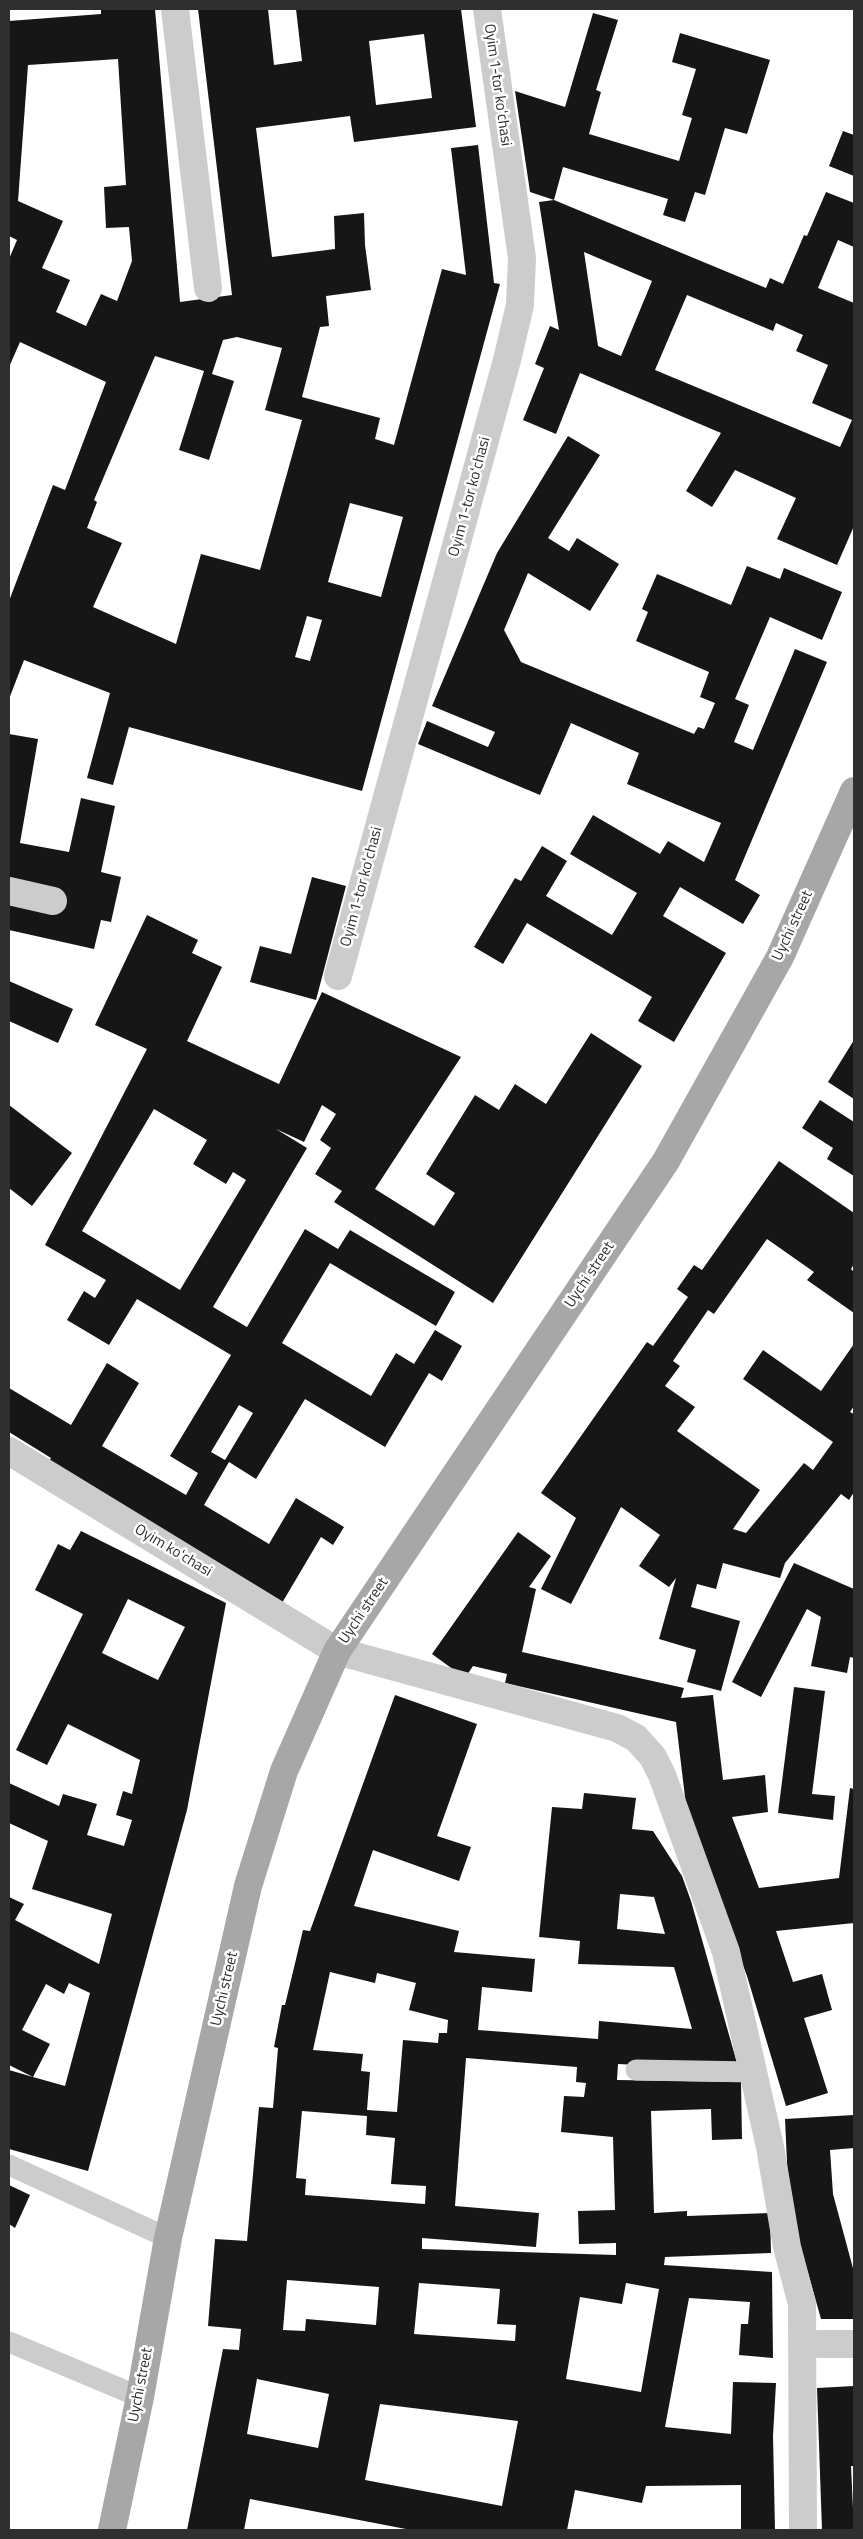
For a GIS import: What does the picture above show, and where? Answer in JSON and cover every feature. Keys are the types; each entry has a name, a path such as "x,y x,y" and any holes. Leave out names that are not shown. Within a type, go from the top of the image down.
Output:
{"main road":[{"name":"Uychi street","path":"112,2530 140,2397 168,2238 248,1886 284,1771 336,1651 666,1161 780,957 854,791"}],"street":[{"path":"175,9 208,288"},
{"name":"Oyim 1-tor koʻchasi","path":"338,976 505,370 520,306 522,258 487,9"},
{"path":"9,891 53,901"},
{"name":"Oyim koʻchasi","path":"9,1451 336,1651 617,1728 644,1746 653,1757 662,1775 726,1952 770,2147 787,2247 802,2304 804,2344 803,2530"},
{"path":"804,2344 854,2344"}],"lane":[{"path":"636,2070 753,2072"},
{"path":"9,2165 168,2238"},
{"path":"9,2342 140,2397"}],"building":[{"path":"101,9 155,9 180,302 232,295 198,9 268,9 274,65 302,61 296,9 461,9 476,127 354,142 350,116 256,128 272,257 335,249 334,216 364,213 365,245 371,290 326,296 329,326 320,327 302,397 380,418 375,439 394,445 442,269 466,275 451,148 478,145 494,283 500,284 362,791 129,727 113,785 87,778 110,693 24,660 9,699 9,601 53,485 65,490 106,382 20,342 9,367 9,259 17,240 9,236 9,21 101,14","holes":["424,34 432,98 376,105 369,41","118,59 126,185 104,187 106,228 129,227 132,261 117,301 101,294 86,326 56,312 70,280 42,268 63,221 18,201 28,65","237,337 282,348 265,410 302,420 260,570 201,554 176,644 93,607 122,543 87,528 97,502 94,500 155,356 204,371 179,450 209,460 234,381 212,374 223,340","350,503 403,517 381,597 328,582","307,616 322,620 310,661 295,657"]},
{"path":"593,13 618,20 596,90 601,92 589,134 679,161 692,118 682,115 696,69 672,62 680,33 770,60 747,134 725,128 705,195 695,192 685,222 663,215 668,199 563,167 554,200 530,192 515,91 565,107"},
{"path":"843,131 854,135 854,176 829,166"},
{"path":"826,192 854,203 854,247 838,240 818,288 854,303 854,526 837,565 777,539 796,498 735,470 712,507 686,491 721,433 580,373 556,434 523,420 544,368 535,364 550,326 559,330 539,202 554,200 766,288 770,278 783,284 804,235 807,236","holes":["584,252 652,281 621,356 598,346","687,295 773,331 776,323 803,335 796,351 828,365 812,403 852,420 840,447 655,370"]},
{"path":"568,436 600,455 548,538 569,551 577,538 619,564 590,611 528,573 504,630 521,662 694,734 698,727 704,729 715,703 700,697 709,672 636,641 648,612 642,609 657,574 731,605 747,566 780,579 784,568 842,592 822,640 770,617 735,699 749,705 734,742 753,750 795,649 827,662 735,880 760,895 743,924 680,887 663,916 726,953 674,1042 638,1021 652,997 527,923 503,964 474,947 515,878 521,881 542,846 567,861 546,896 612,935 637,893 570,854 593,815 660,854 668,841 704,862 721,823 627,784 639,753 571,723 540,795 418,744 427,721 488,747 495,732 432,706 497,553"},
{"path":"9,734 38,739 20,843 69,852 81,798 115,806 101,872 121,877 111,922 101,920 94,949 9,930"},
{"path":"312,877 346,886 316,1000 250,982 260,946 291,954"},
{"path":"147,915 198,940 192,953 222,967 187,1041 279,1084 322,992 461,1057 375,1189 434,1226 455,1193 426,1174 475,1095 499,1110 515,1084 546,1104 591,1033 642,1066 493,1303 334,1202 342,1191 315,1174 331,1148 320,1140 336,1114 322,1105 304,1142 276,1129 307,1148 213,1307 247,1327 305,1229 338,1249 350,1230 455,1292 436,1326 330,1263 282,1343 371,1396 396,1353 414,1364 435,1330 462,1346 442,1381 429,1373 385,1447 305,1399 256,1479 229,1462 204,1505 269,1544 296,1498 344,1527 333,1545 321,1537 282,1603 48,1463 51,1458 9,1432 9,1388 71,1425 107,1363 139,1383 102,1446 186,1495 198,1473 170,1456 231,1355 137,1299 109,1345 67,1320 84,1291 95,1298 106,1280 45,1245 147,1049 95,1025","holes":["154,1109 207,1140 193,1164 226,1184 233,1172 246,1180 180,1290 82,1231","239,1405 253,1413 225,1460 211,1452"]},
{"path":"9,981 73,1009 58,1043 9,1021"},
{"path":"854,1040 854,1099 828,1082"},
{"path":"820,1100 854,1122 854,1176 827,1159 833,1148 802,1128"},
{"path":"9,1105 72,1153 32,1206 9,1188"},
{"path":"779,1161 854,1213 854,1264 851,1269 854,1272 854,1313 807,1280 814,1272 767,1239 714,1314 708,1310 673,1361 680,1366 665,1386 695,1407 677,1431 760,1490 733,1529 746,1533 804,1463 813,1470 833,1442 743,1379 763,1350 821,1391 854,1344 854,1406 850,1412 854,1414 854,1492 849,1500 841,1494 785,1563 780,1578 723,1563 716,1589 697,1584 691,1607 740,1621 721,1691 687,1682 696,1650 659,1639 676,1578 669,1587 639,1566 660,1535 621,1507 571,1604 541,1589 576,1518 541,1493 647,1342 653,1346 688,1297 677,1289 694,1265 702,1270"},
{"path":"81,1531 226,1603 187,1810 88,2171 9,2149 9,2070 33,2077 9,2065 9,1897 24,1904 15,1920 99,1964 112,1914 32,1889 48,1841 9,1823 9,1783 59,1806 63,1794 97,1804 87,1835 124,1846 132,1820 116,1815 123,1791 132,1794 140,1760 68,1724 47,1765 16,1750 83,1614 35,1590 58,1544 70,1550","holes":["128,1599 185,1627 158,1680 102,1653","69,1983 90,1993 65,2086 33,2077 50,2044 22,2030 46,1984 64,1994"]},
{"path":"518,1532 551,1556 529,1587 536,1589 522,1652 684,1688 681,1698 713,1695 723,1780 765,1775 768,1812 732,1817 759,1888 839,1878 850,1788 854,1789 854,1923 776,1931 793,1982 822,1974 832,2010 804,2018 828,2093 786,2106 747,1976 688,1822 676,1722 505,1683 507,1674 473,1666 465,1678 432,1654"},
{"path":"794,1563 854,1589 854,1658 850,1657 847,1673 811,1666 821,1617 807,1609 761,1697 732,1682"},
{"path":"794,1687 825,1691 812,1794 835,1796 833,1820 778,1813"},
{"path":"395,1695 477,1724 437,1836 471,1847 459,1881 373,1850 354,1906 459,1931 454,1952 535,1959 532,1992 482,1987 478,2030 598,2039 599,2021 692,2029 674,1967 578,1964 580,1941 539,1937 552,1807 582,1809 584,1793 636,1798 632,1829 653,1831 682,1876 691,1901 739,2070 618,2064 617,2080 741,2082 742,2139 712,2140 711,2109 651,2111 654,2213 687,2211 687,2216 770,2213 771,2253 665,2257 664,2265 772,2272 773,2358 739,2355 741,2324 748,2324 750,2302 689,2298 665,2427 731,2434 733,2382 776,2383 773,2436 775,2530 741,2530 741,2485 646,2486 642,2503 575,2490 567,2530 411,2530 250,2499 244,2530 187,2530 223,2349 239,2350 241,2329 208,2326 215,2239 247,2241 259,2107 273,2108 278,2048 274,2047 282,2005 285,2005 303,1930 310,1931","holes":["620,1894 654,1897 665,1934 617,1929","330,1972 375,1983 377,1973 416,1983 409,2010 448,2020 447,2033 439,2033 438,2043 403,2040 397,2112 367,2110 370,2072 361,2071 363,2054 313,2050","466,2058 577,2067 576,2082 586,2083 584,2097 564,2096 561,2132 613,2137 615,2210 578,2211 579,2244 616,2243 616,2255 422,2249 422,2238 536,2247 539,2213 455,2206","302,2111 367,2116 366,2135 395,2138 391,2184 426,2186 425,2204 305,2195 306,2179 296,2178","287,2280 379,2287 376,2325 306,2319 305,2331 283,2330","419,2283 500,2289 497,2324 516,2325 515,2341 414,2334","626,2283 659,2289 641,2392 566,2379 580,2297 622,2304","257,2379 329,2394 318,2448 247,2434","380,2404 518,2421 502,2506 365,2480"]},
{"path":"854,2115 854,2148 830,2150 833,2194 854,2272 854,2319 821,2319 789,2205 785,2119"},
{"path":"9,2185 30,2195 15,2228 9,2224"},
{"path":"854,2386 854,2466 851,2466 854,2530 822,2530 817,2388"}]}
